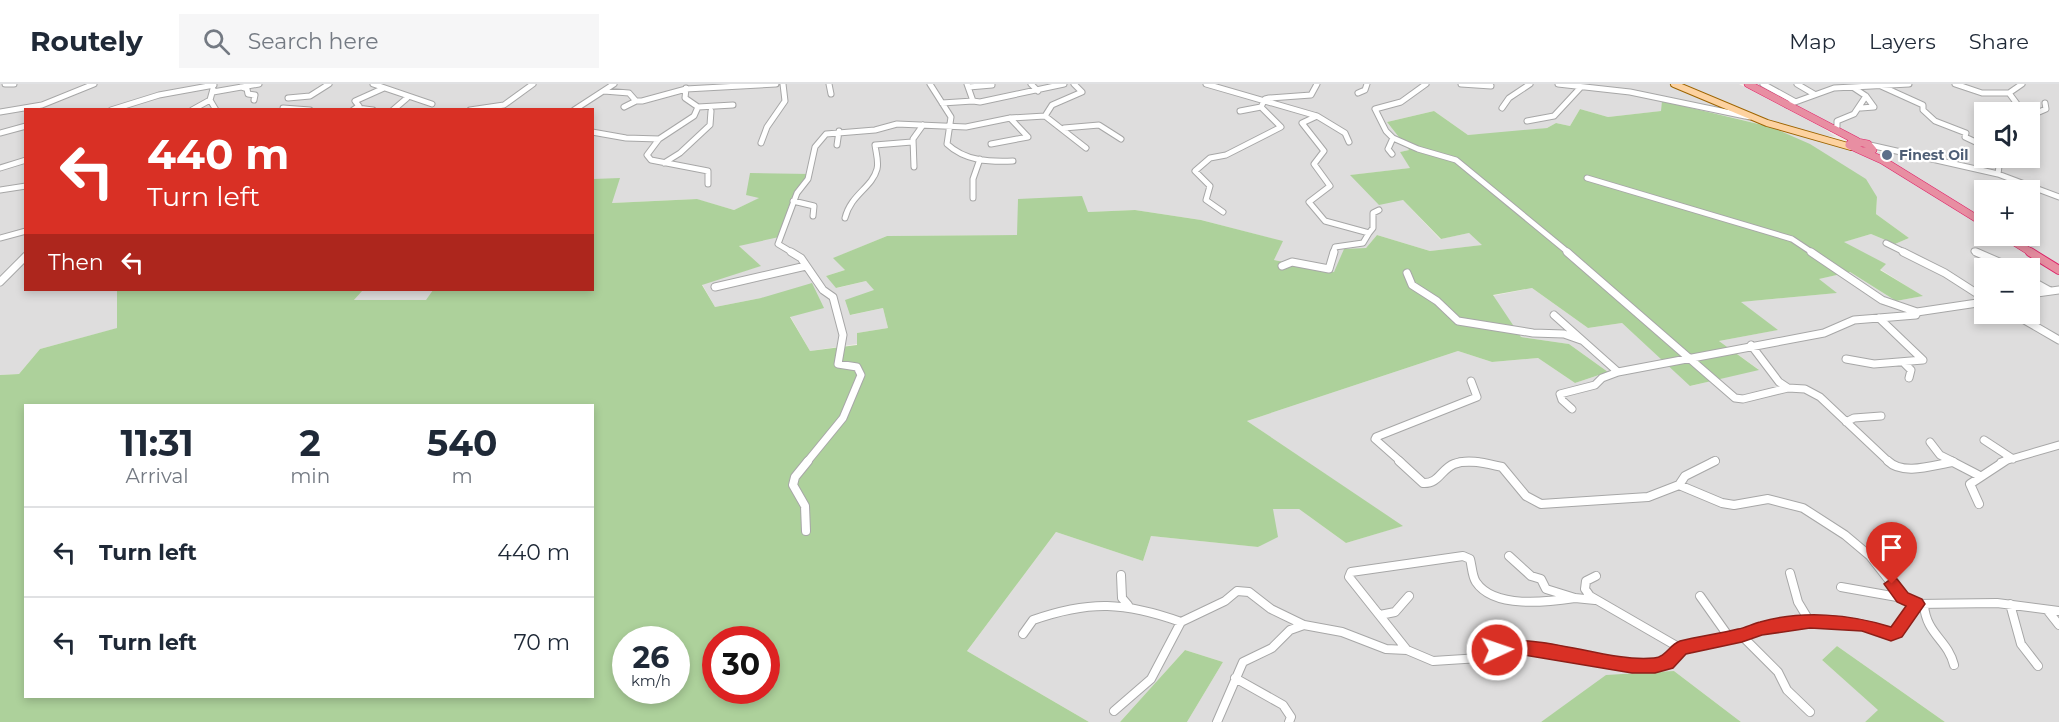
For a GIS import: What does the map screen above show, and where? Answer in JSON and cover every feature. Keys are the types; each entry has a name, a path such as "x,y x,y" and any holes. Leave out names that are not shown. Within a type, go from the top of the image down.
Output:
{"highway":[{"path":"1743,84 1851,143 1872,149 1882,160"},
{"path":"1748,84 1791,103 1832,128 1862,151 1882,160 1974,217"},
{"path":"1862,151 1872,149"},
{"path":"2021,246 2059,270"}],"main road":[{"path":"1674,84 1750,117 1814,136 1851,143"}],"street":[{"path":"5,84 14,84"},
{"path":"0,112 42,105 94,84"},
{"path":"120,108 159,95 214,84 210,100 196,108"},
{"path":"213,92 259,84"},
{"path":"288,98 310,96 329,84"},
{"path":"373,84 402,93 408,98 432,104"},
{"path":"484,108 504,105 533,84"},
{"path":"577,108 614,84"},
{"path":"624,108 636,101 656,99 686,88 776,84"},
{"path":"761,143 767,127 785,101 783,84"},
{"path":"830,84 831,94"},
{"path":"930,84 952,121 947,144 952,151 958,155 980,159 1012,161"},
{"path":"1031,84 1038,91"},
{"path":"942,103 1004,99 1064,84"},
{"path":"1045,116 1052,105 1082,92 1074,84"},
{"path":"1206,84 1265,99 1317,116 1345,133 1349,142"},
{"path":"1265,99 1311,95 1317,84"},
{"path":"1358,93 1365,90 1367,84"},
{"path":"1424,84 1401,102 1375,109 1386,131 1393,138 1418,149 1456,160 1604,282 1687,358 1700,366 1735,398 1743,399 1799,387 1812,392 1893,466 1907,469 1953,462"},
{"path":"1461,84 1491,86"},
{"path":"1502,108 1508,103 1509,98 1530,84"},
{"path":"1558,84 1580,88 1604,87 1750,117"},
{"path":"1763,84 1791,103 1834,88 1909,84"},
{"path":"1797,84 1814,94"},
{"path":"1955,84 1982,93 2009,93 2022,84"},
{"path":"973,101 968,86 992,85"},
{"path":"1881,86 1923,105 1923,110 1935,122 1966,133 1965,137 1974,141"},
{"path":"241,87 247,89 248,94 255,94 254,100"},
{"path":"1851,87 1866,96 1874,107 1861,108"},
{"path":"356,108 359,105 355,101 384,88"},
{"path":"686,88 685,98 699,107 733,105"},
{"path":"1527,121 1554,116 1580,88"},
{"path":"604,91 629,93 636,101"},
{"path":"2009,93 2016,102"},
{"path":"1832,128 1837,127 1837,121 1856,113 1866,96"},
{"path":"396,108 408,98"},
{"path":"1261,107 1265,99"},
{"path":"210,100 215,108"},
{"path":"2040,112 2046,109 2045,104"},
{"path":"699,107 694,116 659,139 647,155 651,160 708,171 708,184"},
{"path":"1240,111 1261,107"},
{"path":"1224,212 1206,200 1210,186 1195,171 1210,159 1226,155 1281,127 1261,107"},
{"path":"664,163 680,153 710,125 711,111"},
{"path":"807,531 807,508 793,485 793,481 808,460 841,425 851,406 861,375 857,367 838,364 843,349 843,331 832,297 823,290 801,258 778,244 793,201 808,179 815,147 826,134 839,131 875,130 897,124 981,126 1010,118 1045,116 1064,128 1086,148"},
{"path":"1317,116 1302,123 1324,151 1314,164 1330,186 1309,202 1325,221 1369,233"},
{"path":"991,144 1028,137 1010,118"},
{"path":"1064,128 1098,124 1108,127 1121,139"},
{"path":"914,167 912,142 916,130 923,125"},
{"path":"0,133 24,127"},
{"path":"837,145 839,131"},
{"path":"594,132 626,138 659,139"},
{"path":"1392,154 1388,149 1393,138"},
{"path":"844,218 849,201 873,178 878,168 875,145 912,142"},
{"path":"1872,149 1893,151 1998,174 2059,197"},
{"path":"973,198 974,179 980,159"},
{"path":"0,168 24,161"},
{"path":"1998,174 1999,168"},
{"path":"1587,178 1792,239 1882,300 1917,312 1974,302"},
{"path":"0,190 24,186"},
{"path":"793,201 814,206 813,216"},
{"path":"1282,266 1292,262 1329,268 1335,247 1363,243 1369,237 1373,228 1373,213 1379,210"},
{"path":"0,238 24,232"},
{"path":"1886,243 1945,273 1974,293"},
{"path":"1974,251 1993,258"},
{"path":"0,282 24,258"},
{"path":"714,287 806,266"},
{"path":"1407,273 1412,285 1437,301 1458,321 1533,333 1554,333 1581,340"},
{"path":"2040,286 2050,291"},
{"path":"2040,292 2059,290"},
{"path":"1572,409 1562,400 1560,394 1596,385 1602,378 1618,372 1824,333 1854,320 1916,315 1917,312"},
{"path":"1554,315 1618,372"},
{"path":"1846,359 1874,364 1905,364 1923,360 1879,318"},
{"path":"2031,324 2059,340"},
{"path":"1751,345 1779,382 1788,388"},
{"path":"1905,364 1911,370 1909,378"},
{"path":"1471,381 1477,397 1375,439 1423,483 1435,481 1450,466 1464,462 1502,467 1526,496 1541,504 1648,497 1679,485 1685,476 1715,461"},
{"path":"1846,422 1854,418 1881,416"},
{"path":"1984,440 2013,459"},
{"path":"1930,442 1934,450 1978,475"},
{"path":"1979,504 1970,484 1978,475 2013,459 2059,445"},
{"path":"1679,485 1722,503 1744,504 1768,500 1803,508 1845,535 1870,556 1903,598"},
{"path":"1575,598 1533,604 1488,594 1478,587 1470,559 1463,556 1350,572 1349,577 1380,615 1397,642 1407,650 1434,661 1480,658 1497,650 1518,647 1632,666 1666,663 1680,648 1742,636 1761,628 1810,622 1862,624 1891,634 1896,632 1921,604"},
{"path":"1509,556 1531,576 1541,579 1546,589 1575,598 1595,600"},
{"path":"1790,573 1798,602 1810,622"},
{"path":"1120,575 1122,598 1128,605"},
{"path":"1596,576 1586,581 1585,588 1595,600 1680,648"},
{"path":"1841,587 1903,598 1921,604 1947,602 2010,604 2059,611"},
{"path":"1114,711 1150,679 1181,622 1225,601 1237,591 1244,590 1270,609 1304,625 1342,632 1386,649 1407,650"},
{"path":"1380,615 1395,612 1409,596"},
{"path":"1700,596 1710,607 1718,624 1729,637"},
{"path":"1023,634 1034,620 1100,604 1128,605 1181,622"},
{"path":"1921,604 1926,626 1947,648 1953,657 1954,665"},
{"path":"2010,604 2018,626 2019,645 2038,666"},
{"path":"2048,610 2059,625"},
{"path":"1216,722 1244,662 1272,648 1290,630 1304,625"},
{"path":"1742,636 1778,672 1787,690 1810,712"},
{"path":"1235,678 1283,705 1291,717 1289,722"}],"shaded area":[{"path":"0,84 1739,84 1823,128 1836,137 1820,135 1878,161 1974,220 1974,246 2016,246 2036,258 1974,258 1974,324 2040,324 2040,260 2059,272 2059,722 1945,722 1837,646 1822,660 1879,710 1865,722 1741,722 1674,671 1567,704 1541,722 1187,722 1223,662 1185,650 1120,722 1089,722 967,651 1056,532 1143,561 1151,536 1259,547 1273,509 1299,509 1346,543 1402,526 1247,421 1458,351 1492,362 1538,358 1575,383 1608,372 1569,344 1521,337 1492,296 1532,288 1588,328 1622,323 1691,386 1758,369 1719,341 1777,330 1740,302 1836,293 1818,279 1850,272 1896,301 1922,296 1880,269 1885,264 1843,242 1871,234 1895,244 1909,238 1876,214 1877,197 1772,127 1662,101 1662,111 1608,117 1580,109 1570,126 1556,123 1547,128 1505,133 1468,135 1434,111 1387,122 1409,150 1400,152 1411,168 1351,175 1403,200 1440,239 1469,233 1483,245 1430,251 1377,235 1366,248 1334,272 1274,260 1282,241 1201,220 1135,210 1088,212 1017,235 887,236 834,258 845,270 826,276 837,288 866,281 875,290 851,315 883,308 888,328 857,333 857,344 810,351 790,316 761,298 715,307 702,284 760,266 739,246 785,222 789,206 797,191 760,198 734,210 696,199 612,203 594,180 594,108 24,108 24,291 117,291 118,328 40,349 19,374 0,375"},
{"path":"1750,84 2059,84 2059,268 2023,246 2040,246 2040,180 1974,180 1974,215 1882,160 1876,152 1895,152 1846,134"},
{"path":"362,291 432,291 427,300 354,300"}],"green space":[{"path":"1662,101 1771,127 1810,144 1866,179 1877,197 1876,214 1909,238 1895,244 1871,234 1844,242 1886,264 1880,270 1923,296 1896,301 1850,272 1819,279 1837,293 1741,302 1778,330 1719,341 1759,370 1690,386 1622,323 1588,328 1532,288 1493,295 1521,337 1569,344 1608,372 1575,383 1538,358 1492,362 1458,351 1247,421 1403,526 1346,543 1299,509 1273,509 1278,537 1258,547 1151,536 1143,561 1056,532 967,651 1089,722 0,722 0,375 19,374 40,349 117,328 117,291 362,291 354,300 426,300 432,291 594,291 594,179 620,178 612,203 697,199 734,210 759,198 746,195 750,173 810,174 789,206 779,237 739,246 761,266 702,285 715,307 761,298 812,283 824,308 790,317 810,351 857,345 857,333 888,328 883,308 850,315 845,300 874,290 866,281 836,288 826,276 845,270 833,258 887,236 1017,235 1018,199 1082,196 1088,212 1135,210 1201,220 1283,241 1274,260 1334,272 1344,249 1366,248 1377,235 1430,251 1482,245 1469,233 1441,239 1403,200 1379,205 1350,175 1410,168 1400,152 1409,150 1387,122 1434,111 1468,135 1547,128 1556,123 1570,126 1580,109 1608,117 1661,111"},
{"path":"1837,646 1945,722 1865,722 1878,710 1822,660"},
{"path":"1185,650 1223,662 1187,722 1120,722"},
{"path":"1674,671 1741,722 1541,722 1606,675"}],"place":[{"name":"Finest Oil","path":"1887,155"}],"route":[{"path":"1497,650 1518,647 1603,662 1655,666 1666,663 1680,648 1705,641 1742,636 1761,628 1784,627 1810,622 1862,624 1884,634 1891,634 1896,632 1899,625 1917,604 1903,598 1892,584"}]}
